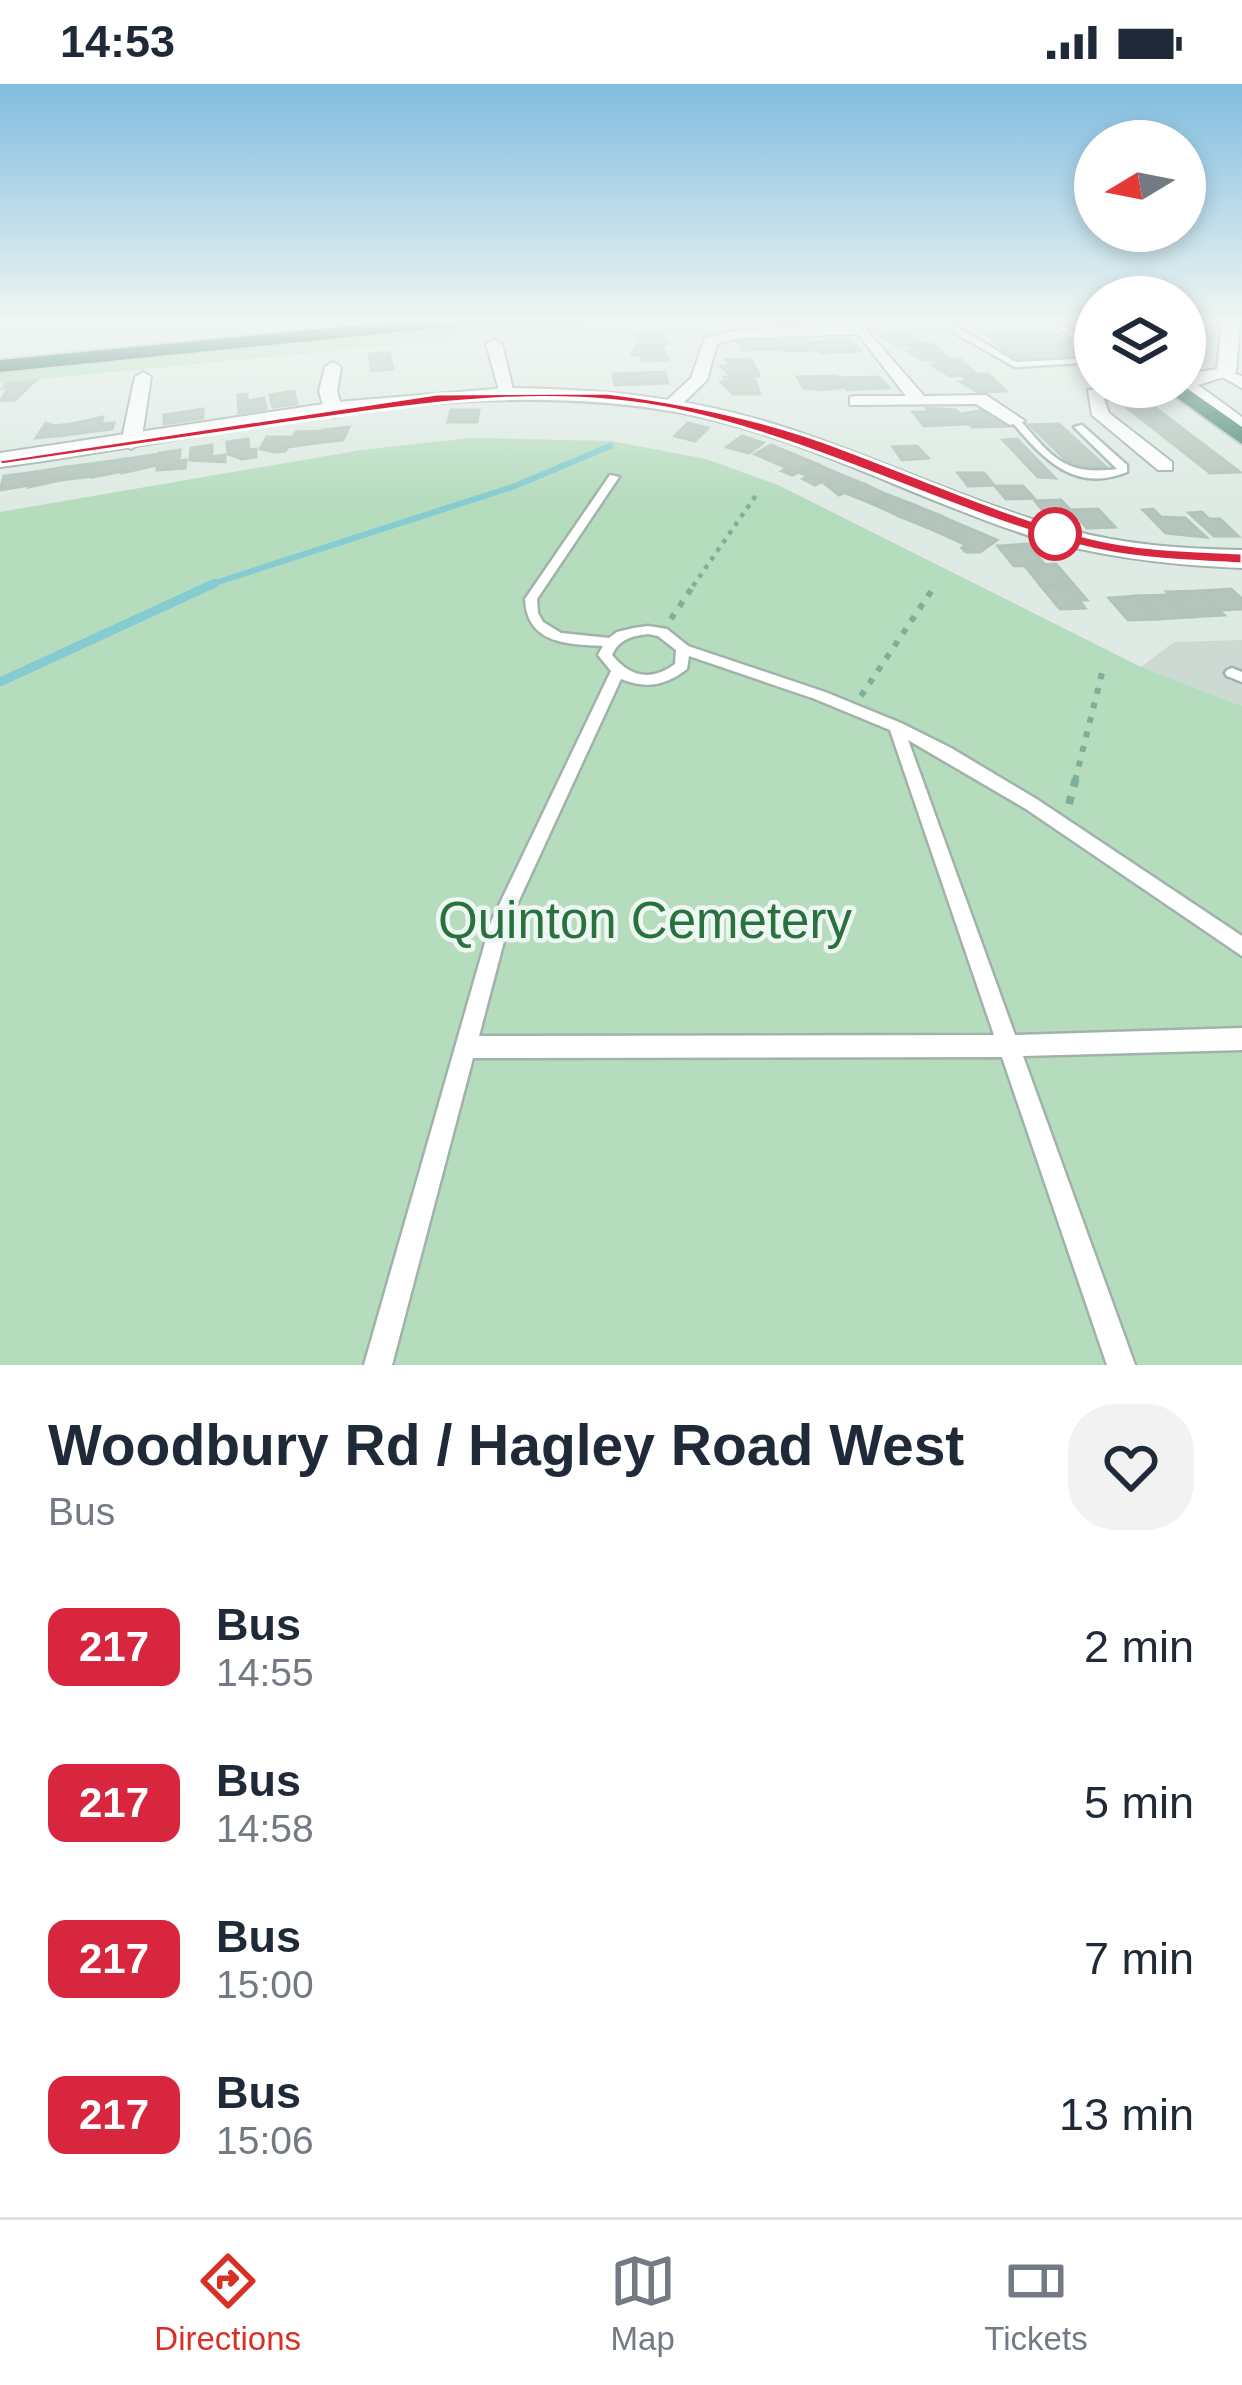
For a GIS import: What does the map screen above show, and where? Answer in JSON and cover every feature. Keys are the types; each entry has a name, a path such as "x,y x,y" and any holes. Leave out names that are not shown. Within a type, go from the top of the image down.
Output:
{"highway":[{"path":"1206,405 1242,437"}],"street":[{"path":"131,443 143,381"},
{"path":"330,381 334,412"},
{"path":"505,381 509,394"},
{"path":"671,405 698,381"},
{"path":"903,381 919,401"},
{"path":"1231,381 1238,416"},
{"path":"0,460 437,398 606,397 671,405 758,425 1039,530 1155,554 1242,559"},
{"path":"856,401 980,399 1016,421"},
{"path":"1206,399 1238,416"},
{"path":"1099,408 1101,415 1165,466"}],"lane":[{"path":"1016,421 1058,469 1074,475 1122,472 1123,466 1079,427"},
{"path":"610,642 558,638 540,629 530,614 531,599 614,477"},
{"path":"683,649 682,666 672,675 636,681 616,674 604,655 610,642 625,632 662,632 683,649 896,728 1063,825 1242,947"},
{"path":"378,1365 500,922 616,674"},
{"path":"896,728 1121,1365"},
{"path":"469,1047 1006,1046 1242,1039"}],"path":[{"path":"662,632 759,491"},
{"path":"853,709 934,587"},
{"path":"1063,825 1103,669"}],"shaded area":[{"path":"1242,640 1242,706 1141,667 1174,642"}],"green space":[{"name":"Quinton Cemetery","path":"470,438 611,441 706,459 778,485 1141,667 1242,706 1242,1365 0,1365 0,512 361,450"}],"building":[{"path":"35,381 15,400 0,401 9,387 3,388 6,384"},
{"path":"614,381 668,383 615,385"},
{"path":"755,381 760,394 733,394 721,382"},
{"path":"799,381 840,381 844,387 822,390 804,388"},
{"path":"840,381 882,381 889,388 847,390"},
{"path":"995,381 1006,391 978,392 961,382"},
{"path":"294,391 297,404 273,407 270,395"},
{"path":"247,394 247,401 264,398 266,409 239,413 238,395"},
{"path":"926,408 956,410 968,424 924,426 913,412 929,412"},
{"path":"1128,408 1155,408 1240,472 1210,473"},
{"path":"203,409 203,418 164,424 164,415"},
{"path":"451,410 479,410 477,422 448,422"},
{"path":"1004,413 1016,426 972,427 960,414"},
{"path":"103,417 101,424 114,423 112,429 66,435 71,424"},
{"path":"46,423 71,424 66,435 36,438"},
{"path":"688,423 708,428 695,441 675,436"},
{"path":"1059,424 1106,467 1075,469 1030,425"},
{"path":"349,427 343,440 316,443 323,430"},
{"path":"322,431 316,443 288,447 296,432"},
{"path":"742,436 763,443 749,453 727,447"},
{"path":"267,437 294,437 285,451 275,452 260,449"},
{"path":"248,439 256,457 228,454 227,442"},
{"path":"1017,439 1055,478 1038,477 1003,440"},
{"path":"212,445 212,457 225,455 225,462 190,460 191,448"},
{"path":"771,445 795,455 778,464 755,454"},
{"path":"917,446 928,458 902,460 893,447"},
{"path":"180,450 179,461 186,460 185,468 157,470 159,453"},
{"path":"159,454 157,465 122,473 125,459"},
{"path":"795,455 817,464 792,475 782,471 787,468 778,464"},
{"path":"125,459 123,471 93,477 97,463"},
{"path":"97,463 94,476 61,480 66,467"},
{"path":"817,464 839,474 815,485 803,479 808,476 801,473"},
{"path":"66,467 61,480 29,487 35,472"},
{"path":"35,472 30,485 0,490 4,476"},
{"path":"958,473 984,473 994,485 968,486"},
{"path":"839,474 864,484 839,495 824,483"},
{"path":"864,484 888,495 873,504 848,494"},
{"path":"995,486 1023,486 1034,498 1006,499"},
{"path":"888,495 914,505 899,516 873,504"},
{"path":"1061,500 1073,513 1046,514 1035,501"},
{"path":"914,505 941,516 926,527 899,516"},
{"path":"1098,509 1115,527 1087,528 1071,510"},
{"path":"1153,509 1161,517 1185,518 1206,537 1166,533 1143,510"},
{"path":"1202,512 1209,519 1220,519 1238,536 1214,536 1189,513"},
{"path":"941,516 966,527 951,538 926,527"},
{"path":"966,527 997,540 980,552 966,552 962,548 966,545 951,538"},
{"path":"1028,544 1045,565 1014,566 998,546"},
{"path":"1056,564 1073,584 1041,586 1025,566"},
{"path":"1073,584 1087,600 1079,600 1085,608 1060,609 1041,586"},
{"path":"1231,589 1242,599 1242,609 1219,610 1199,591"},
{"path":"1199,591 1224,615 1191,617 1167,592"},
{"path":"1170,595 1191,617 1158,619 1137,596"},
{"path":"1137,596 1158,619 1128,620 1109,598"}],"waterway":[{"path":"214,583 515,486 610,446"},
{"path":"0,682 214,583"},
{"path":"206,586 214,583"}],"bus line":[{"name":"217","path":"0,460 437,398 606,397 671,405 758,425 929,491 1085,542 1155,554 1242,559"}]}
